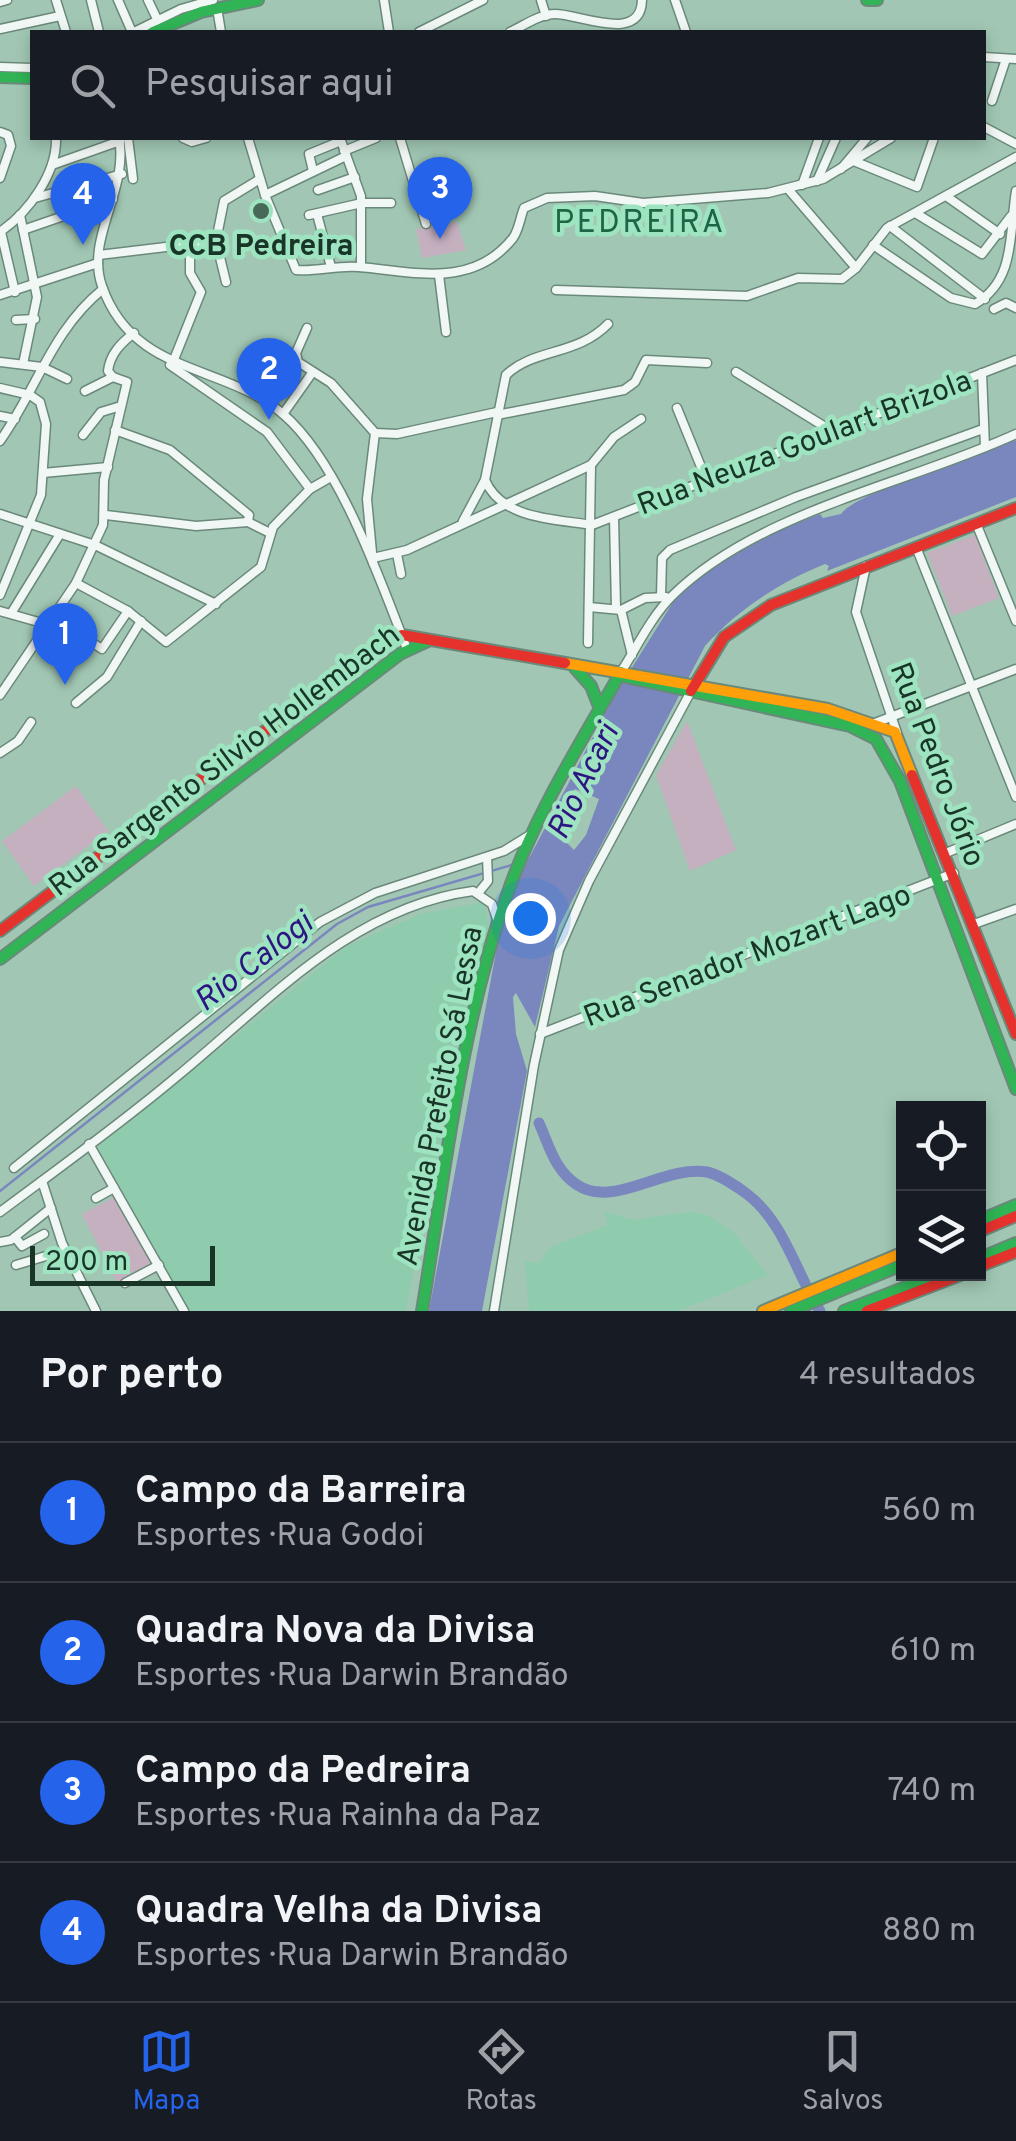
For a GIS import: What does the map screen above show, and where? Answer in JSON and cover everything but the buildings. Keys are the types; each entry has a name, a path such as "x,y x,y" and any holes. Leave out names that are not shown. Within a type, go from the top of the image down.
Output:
{"main road":[{"path":"157,30 216,4 258,0"},
{"path":"867,0 877,0"},
{"path":"0,77 30,78"},
{"path":"689,689 724,637 753,615 1016,508"},
{"name":"Rua Sargento Silvio Hollembach","path":"0,931 384,640 402,635 689,689"},
{"name":"Rua Sargento Silvio Hollembach","path":"0,958 407,649 432,640"},
{"path":"575,667 591,686 600,709"},
{"path":"704,669 712,688"},
{"name":"Avenida Prefeito Sá Lessa","path":"422,1311 478,1007 498,922 537,830 620,675"},
{"path":"689,689 712,688 840,712 898,735"},
{"name":"Rua Pedro Jório","path":"689,689 869,733 883,748 900,781 1016,1089"},
{"name":"Rua Pedro Jório","path":"898,735 1012,1014 1016,1034"},
{"path":"208,772 222,790"},
{"path":"900,781 915,774"},
{"path":"38,904 51,920"},
{"path":"976,986 995,980"},
{"path":"986,1218 1016,1205"},
{"path":"986,1229 1016,1216"},
{"path":"986,1255 1016,1243"},
{"path":"986,1264 1016,1252"},
{"path":"763,1311 795,1305 896,1256"},
{"path":"824,1290 896,1267"},
{"path":"844,1311 921,1281"},
{"path":"867,1311 945,1281"}],"street":[{"path":"56,0 65,30"},
{"path":"91,0 99,30"},
{"path":"118,0 131,30"},
{"path":"148,0 157,19"},
{"path":"384,0 389,30"},
{"path":"423,30 484,0"},
{"path":"541,0 546,16"},
{"path":"639,30 635,20 642,0"},
{"path":"675,0 685,30"},
{"path":"136,30 179,5 216,4 221,30"},
{"path":"0,29 60,16"},
{"path":"515,30 546,16 615,24 635,20"},
{"path":"986,58 1011,59 992,101"},
{"path":"0,66 30,68"},
{"path":"986,128 1016,144"},
{"path":"0,132 8,136 11,146 0,178"},
{"path":"16,292 0,232 33,198 52,165 58,140"},
{"path":"52,165 119,140"},
{"path":"122,140 122,174 99,259 103,288 134,333 267,432 310,490"},
{"path":"122,140 133,179"},
{"path":"249,140 293,266 300,271 361,267 412,276 478,264 513,237 526,206 542,198 594,196 643,204 788,189 839,171 888,140"},
{"path":"313,171 309,154 338,140"},
{"path":"340,140 362,204 361,267"},
{"path":"265,194 372,140"},
{"path":"401,140 426,224"},
{"path":"802,185 818,140"},
{"path":"817,181 835,140"},
{"path":"839,171 864,140"},
{"path":"856,162 918,187 933,140"},
{"path":"556,290 747,296 798,278 842,279 890,226 1016,157"},
{"path":"33,198 122,174"},
{"path":"318,190 355,177"},
{"path":"226,282 216,241 224,201 260,180"},
{"path":"788,189 856,268"},
{"path":"873,245 950,298 976,304 1006,273 1016,191"},
{"path":"946,196 1000,234"},
{"path":"23,230 114,198"},
{"path":"331,266 313,214 391,202"},
{"path":"916,214 978,254 987,252 1014,212"},
{"path":"20,215 37,286 35,319 24,364"},
{"path":"890,226 985,299"},
{"path":"0,295 37,286 99,259 216,241"},
{"path":"169,361 201,292 190,272 190,245"},
{"path":"439,274 446,332"},
{"path":"0,441 30,395 72,316 103,288"},
{"path":"994,308 1006,303 1016,308"},
{"path":"16,320 35,319"},
{"path":"463,522 486,480 501,383 512,369 583,344 608,324"},
{"path":"307,328 295,355 312,373 331,384 375,434 367,499 373,563"},
{"path":"0,695 76,583 106,515 104,485 127,384 108,371 120,344 134,333"},
{"path":"375,434 397,434 624,390 635,382 646,360 707,363"},
{"name":"Rua Neuza Goulart Brizola","path":"592,525 1016,360"},
{"path":"169,361 247,392 283,414 330,477 373,563 407,649"},
{"path":"0,362 42,367 67,379"},
{"path":"736,372 830,430"},
{"path":"283,414 312,373"},
{"path":"982,373 985,446"},
{"path":"85,392 112,377"},
{"path":"0,388 30,395 40,402 46,424 40,461 44,472 30,526 0,594"},
{"path":"83,435 101,412 121,406"},
{"path":"677,408 706,480"},
{"path":"0,416 16,419"},
{"path":"373,563 591,465 614,437 640,418"},
{"path":"116,430 178,455 248,515 248,522"},
{"path":"589,607 618,609 644,598 666,597 662,558 670,550 796,498 983,430"},
{"name":"Avenida Prefeito Sá Lessa","path":"620,675 666,597 719,559 758,538 1016,434"},
{"path":"588,643 591,465"},
{"path":"44,472 108,467"},
{"path":"76,583 128,611 166,642 264,564 270,533 310,490 330,477"},
{"path":"486,480 505,504 519,512 592,525"},
{"path":"0,514 94,545 216,604"},
{"path":"106,515 196,526 248,522 270,533"},
{"path":"614,516 618,609 632,655"},
{"path":"975,522 1016,621"},
{"path":"12,612 60,534"},
{"path":"916,547 1016,797"},
{"path":"397,554 400,574"},
{"name":"Rua Pedro Jório","path":"866,566 856,612 898,735"},
{"path":"1005,592 1016,588"},
{"path":"0,610 52,622 102,648 128,611"},
{"path":"76,703 107,677 141,621"},
{"path":"875,723 1016,670"},
{"path":"494,1311 540,1034 572,915 689,689"},
{"path":"0,753 18,741 31,722"},
{"path":"946,853 1016,824"},
{"path":"14,1168 320,922 375,894 488,866 537,830"},
{"path":"0,1212 90,1144 340,940 439,898 479,892 487,884 488,866"},
{"name":"Rua Senador Mozart Lago","path":"540,1034 954,873"},
{"path":"479,892 492,904 498,922"},
{"path":"974,924 1016,909"},
{"path":"90,1144 184,1311"},
{"path":"42,1180 66,1250 96,1311"},
{"path":"96,1198 114,1188"},
{"path":"0,1242 15,1237 51,1208"},
{"path":"15,1237 22,1246 44,1234"},
{"path":"16,1265 66,1250"},
{"path":"125,1284 159,1266"}],"shaded area":[{"path":"457,222 466,250 422,258 416,229"},
{"path":"975,535 999,598 952,616 927,553"},
{"path":"687,721 736,850 690,871 656,775"},
{"path":"76,786 108,831 34,886 2,841"},
{"path":"483,902 489,923 405,1311 189,1311 98,1147 347,946 421,914"},
{"path":"114,1197 153,1265 118,1285 82,1214"},
{"path":"604,1211 632,1220 691,1212 707,1215 733,1232 768,1275 678,1311 529,1311 525,1261 539,1263 550,1247 608,1225"}],"water":[{"name":"Rio Acari","path":"1016,440 1016,497 827,571 829,566 825,564 808,571 745,609 705,646 559,926 535,1027 516,993 513,997 516,1034 527,1071 482,1311 429,1311 502,920 527,862 616,693 675,599 713,566 771,533 820,514 823,518 841,514 894,484","holes":["575,789 599,799 586,835 574,850 566,842 575,819 565,828 558,822 558,813"]}],"waterway":[{"name":"Rio Calogi","path":"0,1191 337,924 368,907 515,864"},
{"path":"539,1123 558,1165 573,1182 590,1191 609,1192 687,1172 712,1173 738,1188 771,1219 820,1311"}],"traffic: fast":[{"path":"158,30 201,12 258,0"},
{"path":"867,0 877,0"},
{"path":"0,77 30,78"},
{"path":"0,959 400,654 428,641"},
{"path":"575,668 591,686 600,709"},
{"path":"422,1311 456,1101 491,945 530,837 621,672"},
{"path":"617,675 850,726 876,739 900,781 1016,1089"},
{"path":"986,1218 1016,1205"},
{"path":"986,1256 1016,1243"},
{"path":"791,1311 896,1267"},
{"path":"844,1311 921,1281"}],"traffic: slow":[{"path":"565,663 828,709 895,732 912,775"},
{"path":"763,1311 896,1255"}],"traffic: jam":[{"path":"691,691 724,637 771,605 1016,508"},
{"path":"0,931 384,641 402,635 565,663"},
{"path":"912,775 1016,1034"},
{"path":"986,1229 1016,1216"},
{"path":"986,1264 1016,1252"},
{"path":"867,1311 945,1281"}],"place":[{"name":"CCB Pedreira","path":"261,211"},
{"name":"Campo da Pedreira","path":"440,239"},
{"name":"Quadra Velha da Divisa","path":"83,245"},
{"name":"Quadra Nova da Divisa","path":"269,420"},
{"name":"Campo da Barreira","path":"65,685"}],"district":[{"name":"PEDREIRA","path":"640,221"}]}
